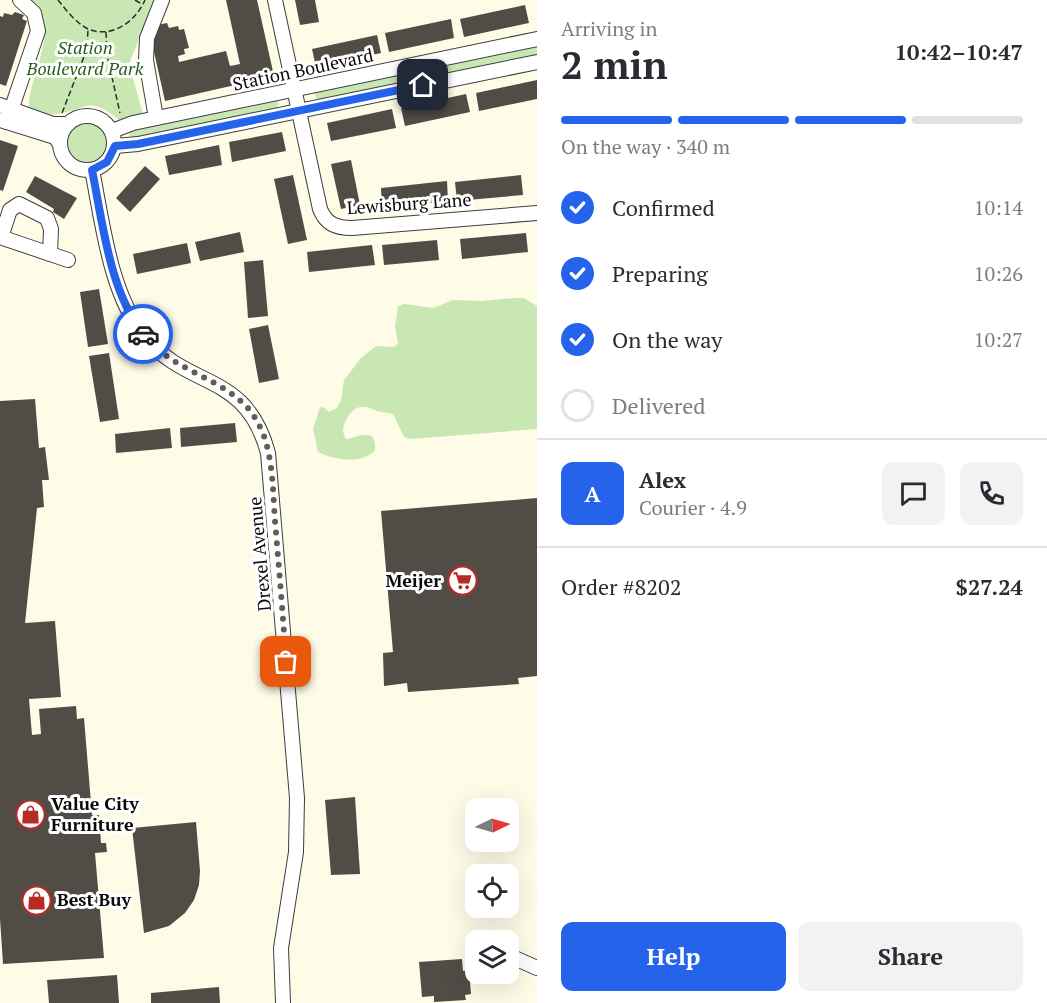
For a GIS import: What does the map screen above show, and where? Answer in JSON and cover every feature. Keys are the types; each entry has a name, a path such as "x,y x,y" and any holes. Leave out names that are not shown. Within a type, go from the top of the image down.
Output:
{"street":[{"path":"5,114 38,31 34,13 20,0"},
{"path":"156,118 146,60 147,38 162,0"},
{"name":"Lewisburg Lane","path":"274,0 320,209 324,218 331,224 341,228 352,228 537,213"},
{"name":"Station Boulevard","path":"112,131 156,118 537,39"},
{"path":"115,146 138,144 537,62"},
{"path":"5,114 53,124 83,116 92,116 107,124 112,131 115,146 107,162 92,170 84,170 70,164 55,137 5,114"},
{"path":"60,144 64,120"},
{"name":"Drexel Avenue","path":"92,170 114,274 132,319 158,351 183,368 227,390 245,405 264,436 268,453 297,798 296,852 281,948 284,1003"},
{"path":"50,254 51,229 47,218 19,204 10,210 0,237 50,254 68,260"},
{"path":"519,960 537,968"}],"path":[{"path":"58,0 72,17 88,28 106,31 134,19 145,0"},
{"path":"135,0 144,4"},
{"path":"64,120 87,50 88,28"},
{"path":"106,31 107,55 120,113"},
{"path":"87,50 107,55"}],"green space":[{"name":"Station Boulevard Park","path":"29,0 154,0 129,64 143,114 119,120 109,112 94,106 54,114 29,107 30,94 45,35 44,22 39,10"},
{"path":"537,44 537,55 322,100 317,99 315,95 316,90"},
{"path":"276,99 279,104 276,109 139,138 132,138 129,135 130,129"},
{"path":"88,121 96,122 103,127 108,134 108,150 103,157 96,162 88,163 80,162 73,157 68,150 67,142 68,134 73,127 80,122"},
{"path":"524,298 537,306 537,429 410,439 404,437 393,414 361,407 354,410 348,417 343,430 344,435 346,439 369,435 375,442 375,450 363,458 348,460 318,452 313,429 320,407 329,412 337,408 341,400 344,380 361,358 376,346 394,347 398,343 395,326 398,306 404,304 433,308 453,300 481,301"}],"building":[{"path":"226,0 257,0 274,76 165,101 150,34 158,32 157,25 167,23 169,28 178,26 179,30 184,29 189,48 184,49 185,54 178,56 179,62 226,51 230,66 240,64"},
{"path":"295,0 315,0 319,22 300,25"},
{"path":"525,5 529,23 464,37 460,19"},
{"path":"15,12 24,15 22,19 27,21 6,86 0,84 0,16 3,17 4,13 12,15"},
{"path":"451,19 454,38 389,52 385,33"},
{"path":"377,35 381,53 316,67 312,49"},
{"path":"537,80 537,99 479,111 476,93"},
{"path":"466,94 470,112 405,126 401,108"},
{"path":"392,109 396,128 331,141 327,123"},
{"path":"282,132 286,151 232,162 229,142"},
{"path":"0,140 18,146 3,191 0,190"},
{"path":"219,145 222,165 169,175 165,156"},
{"path":"351,160 360,205 341,209 331,164"},
{"path":"145,166 160,179 130,212 116,198"},
{"path":"293,175 307,240 288,244 274,179"},
{"path":"521,175 523,195 457,201 455,182"},
{"path":"35,176 77,198 64,219 53,212 54,209 26,192"},
{"path":"447,181 448,201 382,208 381,188"},
{"path":"240,232 244,252 200,261 195,242"},
{"path":"526,233 528,252 462,259 460,239"},
{"path":"437,240 439,260 384,265 382,245"},
{"path":"187,243 191,263 137,274 133,254"},
{"path":"372,245 375,265 309,272 307,252"},
{"path":"263,260 268,316 248,318 244,262"},
{"path":"99,289 108,344 88,347 80,292"},
{"path":"268,325 279,379 259,383 249,329"},
{"path":"109,353 119,419 100,422 89,356"},
{"path":"35,399 39,448 45,447 49,480 42,480 44,507 37,508 25,623 55,621 61,697 29,699 32,735 41,734 39,709 76,706 77,719 84,718 92,815 99,815 101,843 106,843 107,852 95,853 104,958 3,964 0,919 0,401"},
{"path":"235,423 237,442 181,447 180,428"},
{"path":"170,428 172,448 116,453 115,434"},
{"name":"Meijer","path":"537,498 537,676 518,678 519,684 408,692 407,683 384,686 383,653 393,652 381,511"},
{"path":"355,797 360,874 331,875 325,800"},
{"path":"196,822 200,871 199,885 194,900 185,913 169,926 144,933 132,828"},
{"path":"462,959 465,984 470,984 471,994 465,995 466,1000 434,1002 434,996 422,997 419,962"},
{"path":"117,975 119,1003 49,1003 47,980"},
{"path":"219,987 220,1003 151,1003 151,993"}],"way so far":[{"path":"143,334 158,351 171,360 227,390 237,398 252,414 264,436 272,474 286,662"}],"place":[{"name":"Meijer","path":"462,581"},
{"name":"Value City Furniture","path":"30,814"},
{"name":"Best Buy","path":"36,900"}],"route":[{"path":"143,334 123,301 114,274 92,170 107,162 115,146 138,144 423,85"}]}
